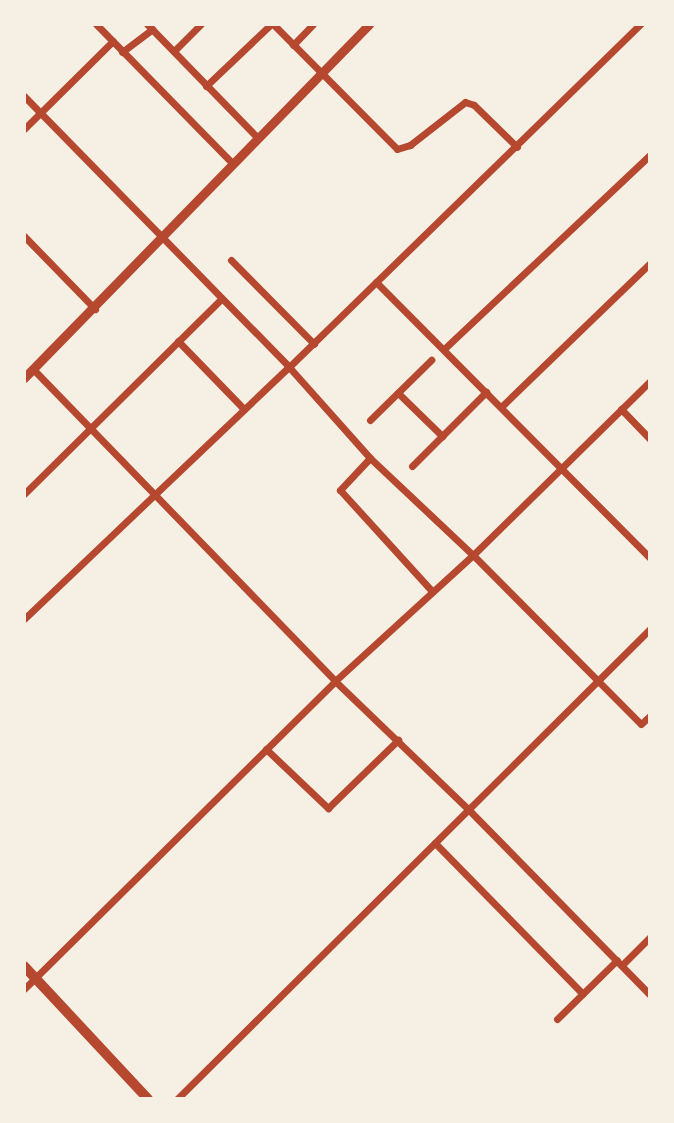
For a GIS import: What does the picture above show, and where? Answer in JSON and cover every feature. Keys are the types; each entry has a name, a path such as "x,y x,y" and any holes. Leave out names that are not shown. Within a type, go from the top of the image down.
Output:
{"main road":[{"path":"24,378 95,309 161,236 369,24"},
{"path":"24,966 148,1099"}],"street":[{"path":"96,24 233,164"},
{"path":"174,51 201,24"},
{"path":"206,86 272,24 397,149 410,145 465,102 474,105 517,147"},
{"path":"293,45 313,24"},
{"path":"24,619 314,344 640,24"},
{"path":"122,52 150,27 258,138"},
{"path":"24,129 113,41"},
{"path":"24,96 289,367 370,458 473,555 641,724 650,716"},
{"path":"444,349 650,155"},
{"path":"24,236 95,309"},
{"path":"231,260 314,344"},
{"path":"501,407 650,263"},
{"path":"376,282 650,558"},
{"path":"24,494 221,299"},
{"path":"178,341 244,409"},
{"path":"370,420 431,360"},
{"path":"33,369 335,681 469,810 650,995"},
{"path":"24,989 335,681 431,590 473,555 650,381"},
{"path":"412,466 486,392"},
{"path":"398,393 442,436"},
{"path":"621,409 650,439"},
{"path":"370,458 340,490 431,590"},
{"path":"177,1099 650,629"},
{"path":"266,749 328,808 398,740"},
{"path":"435,843 583,994"},
{"path":"557,1019 650,937"}]}
